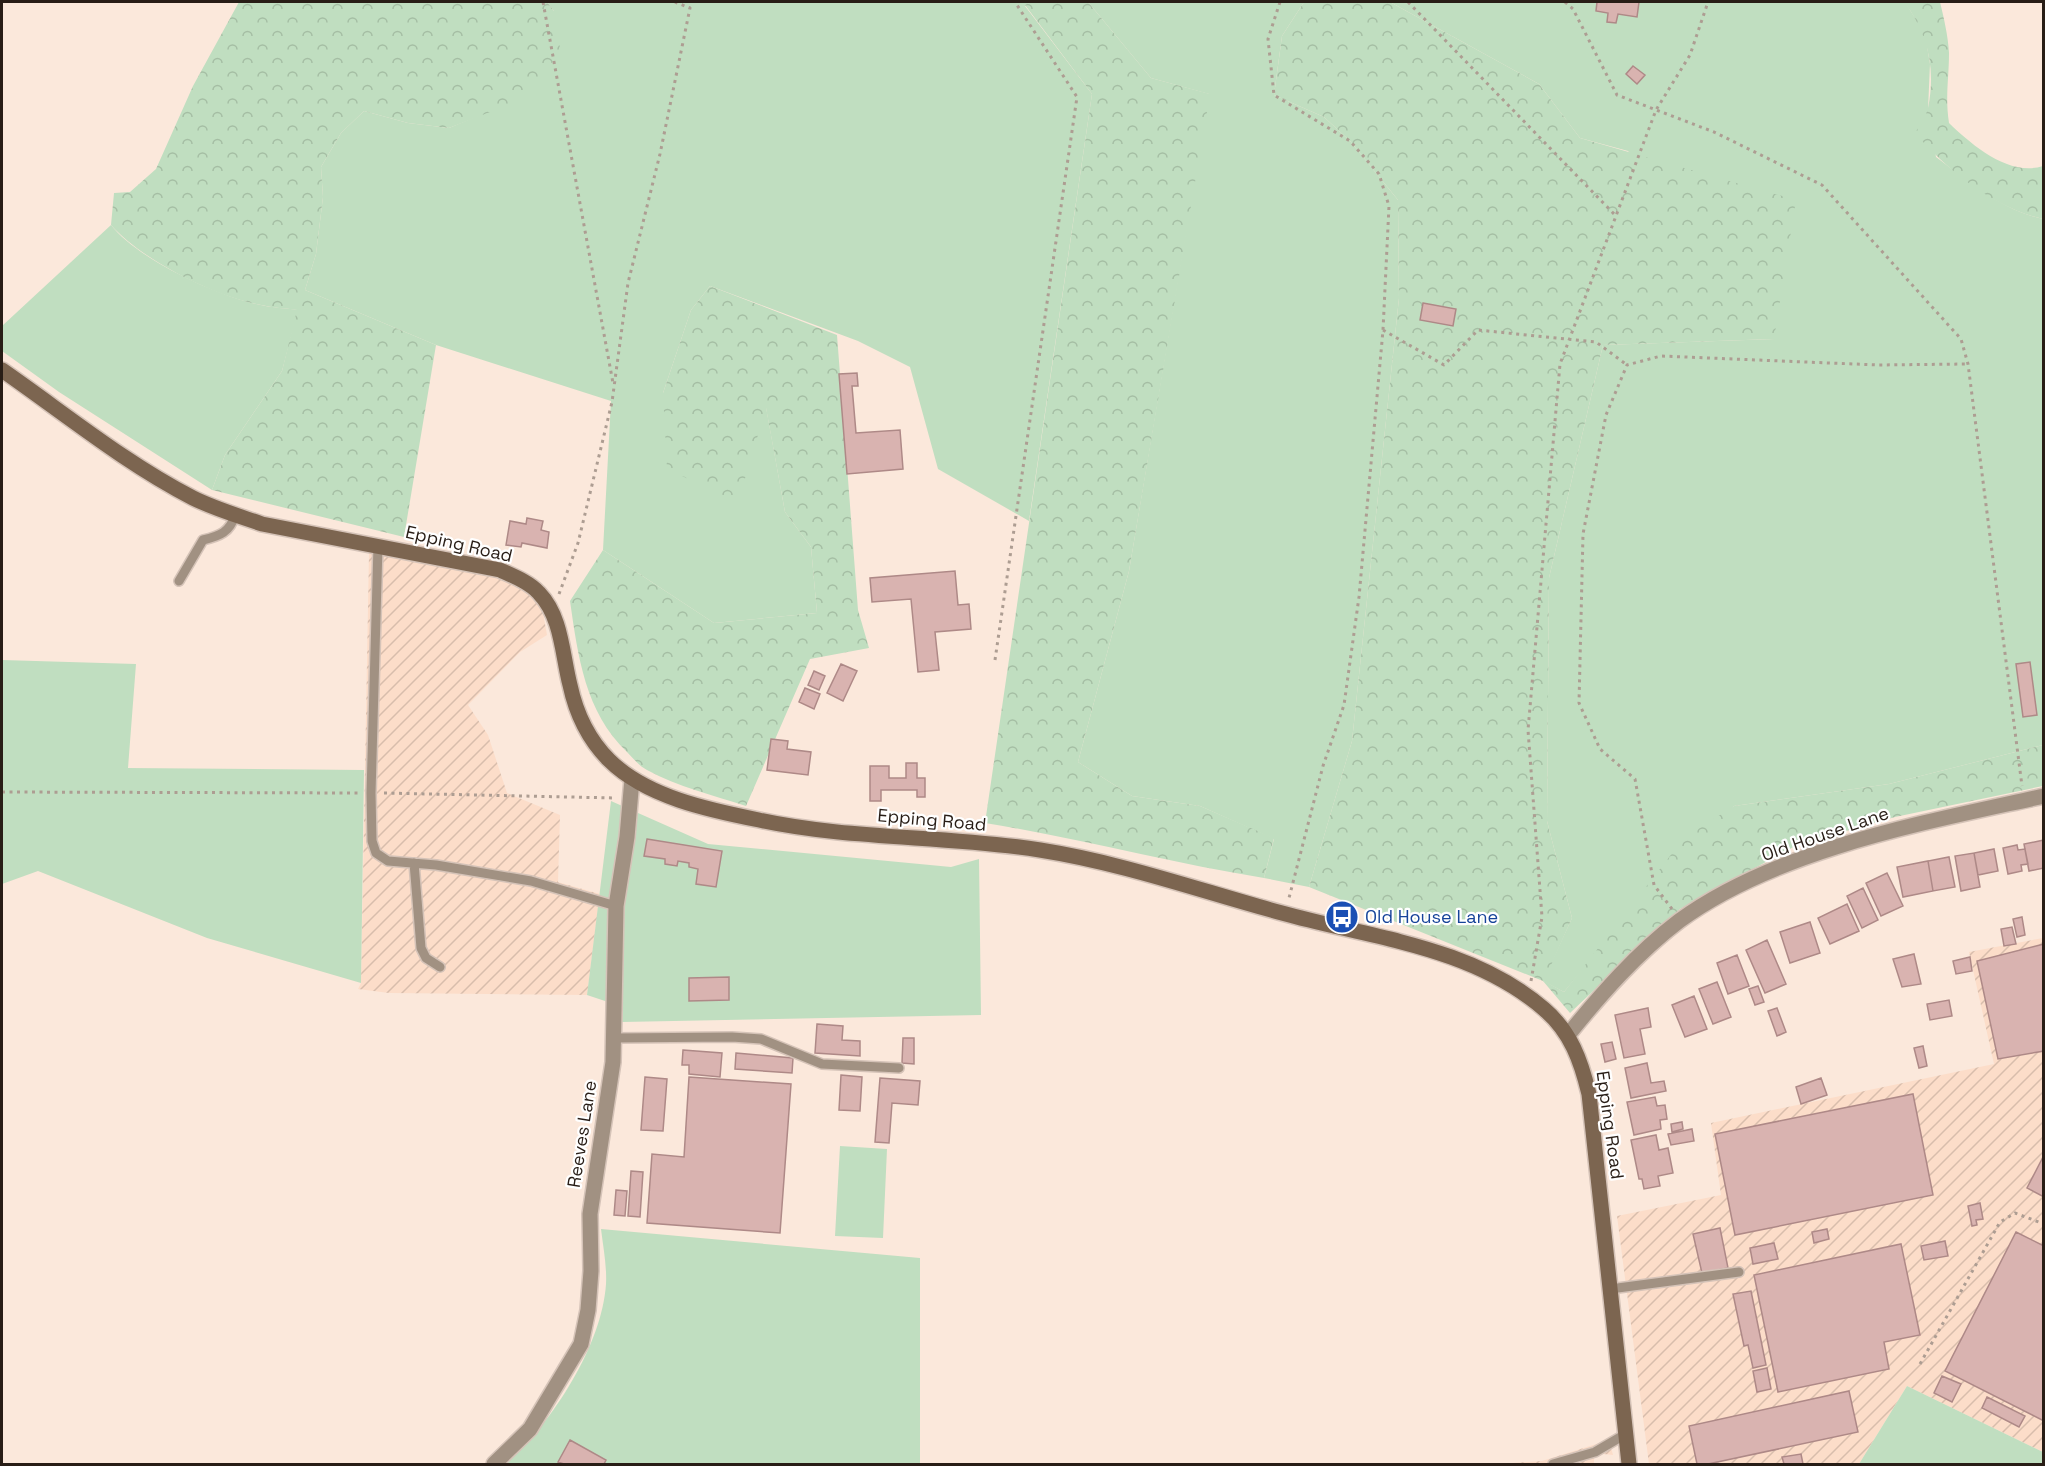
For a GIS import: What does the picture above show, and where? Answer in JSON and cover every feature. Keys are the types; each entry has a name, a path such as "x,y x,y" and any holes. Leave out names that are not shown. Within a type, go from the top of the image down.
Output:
{"main road":[{"name":"Epping Road","path":"2,370 141,466 193,498 235,515 262,524 500,570 520,579 538,592 551,609 558,626 570,687 579,716 592,740 632,779 662,793 760,821 831,832 961,840 1042,850 1145,872 1283,914 1425,948 1475,965 1528,997 1546,1010 1568,1035 1581,1062 1589,1094 1624,1435 1629,1464"}],"street":[{"name":"Reeves Lane","path":"494,1464 530,1429 581,1344 588,1310 591,1271 590,1214 596,1164 607,1116 613,1038 616,906 627,837 632,779"},
{"name":"Old House Lane","path":"1568,1035 1617,978 1680,921 1723,894 1782,867 1840,846 1946,816 2043,796"}],"lane":[{"path":"179,581 203,540 218,536 231,527 235,515"},
{"path":"378,546 373,635 371,793 372,841 376,853 388,861 531,880 616,906"},
{"path":"414,863 423,954 440,967"},
{"path":"613,1038 732,1037 761,1039 822,1064 898,1068"},
{"path":"1610,1289 1739,1272"},
{"path":"1553,1464 1595,1452 1624,1435"}],"path":[{"path":"543,2 613,387"},
{"path":"551,609 565,581 578,543 613,387 628,283 658,165 690,8 675,2"},
{"path":"995,660 1077,97 1015,2"},
{"path":"1280,2 1268,39 1274,95 1350,141 1379,174 1389,206 1383,330 1359,597 1344,705 1323,766 1283,914"},
{"path":"1408,2 1616,216"},
{"path":"1565,2 1573,9 1617,95 1714,132 1822,185 1961,339 1968,364 2023,800"},
{"path":"1528,997 1542,916 1528,730 1560,364 1656,110 1690,55 1708,2"},
{"path":"1383,330 1444,365 1478,330 1596,342 1627,365"},
{"path":"1627,365 1661,356 1878,365 1968,364"},
{"path":"1627,365 1606,415 1583,534 1579,703 1600,749 1635,779 1654,885 1680,921"},
{"path":"2,792 371,793 629,798"},
{"path":"1920,1364 2000,1222 2015,1213 2043,1224"}],"shaded area":[{"path":"369,553 500,578 527,589 542,607 547,635 520,652 468,705 488,735 507,793 560,815 558,882 600,894 587,995 389,993 358,989 361,983"},
{"path":"2043,938 2043,1452 1907,1386 1859,1464 1649,1464 1617,1216 1721,1195 1711,1123 1994,1064 1969,952"},
{"path":"1609,1440 1613,1455 1594,1453 1594,1464 1498,1464 1542,1461"}],"green space":[{"path":"239,2 547,2 554,11 560,48 544,77 521,100 449,128 408,123 364,111 341,133 321,167 323,197 316,254 305,290 436,345 404,537 212,490 225,455 282,371 297,310 243,301 201,285 160,264 124,238 111,225 114,193 130,192 156,169 193,86"},
{"path":"547,2 1031,2 1025,6 1092,94 1029,521 938,469 910,367 858,341 710,286 691,310 663,393 766,407 785,512 811,547 817,613 714,623 603,550 611,401 436,345 305,290 316,254 323,197 321,167 341,133 364,111 408,123 449,128 480,115 554,11"},
{"path":"1031,2 1088,2 1151,78 1210,94 1129,571 1078,762 1132,796 1200,806 1274,838 1264,878 985,823 1092,94 1025,5"},
{"path":"1088,2 1304,2 1282,36 1274,95 1324,117 1350,141 1398,200 1399,298 1352,741 1309,887 1264,878 1274,839 1200,806 1132,796 1078,762 1129,571 1209,94 1151,78"},
{"path":"1304,2 1390,2 1539,84 1580,138 1796,200 1774,339 1603,345 1549,578 1547,821 1572,918 1544,981 1564,992 1684,838 1734,806 1889,784 2043,745 2043,786 1895,817 1797,845 1680,909 1570,1013 1543,981 1309,887 1352,741 1399,298 1398,200 1350,141 1324,117 1274,95 1282,36"},
{"path":"1390,2 1905,2 1925,34 1930,64 1928,110 1936,157 2000,202 2043,219 2043,745 1889,784 1734,806 1617,928 1564,992 1543,981 1572,918 1547,821 1549,578 1603,345 1774,339 1628,151 1580,138 1539,84"},
{"path":"1904,2 1940,2 1949,53 1947,96 1949,123 1980,149 2004,163 2030,168 2043,166 2043,219 2007,206 1973,186 1942,161 1915,133 1928,108 1930,65 1919,26"},
{"path":"111,225 140,251 180,275 202,285 244,301 298,310 282,371 225,455 212,490 59,392 2,351 2,326"},
{"path":"710,286 837,335 858,610 869,648 810,659 746,806 683,786 647,770 636,762 613,736 593,701 586,682 576,642 570,601 603,550 714,623 817,613 811,547 785,512 766,408 738,502 667,469 663,393 691,310"},
{"path":"2,660 136,664 128,768 364,770 361,983 207,938 38,871 2,884"},
{"path":"611,801 708,844 951,867 979,859 981,1015 622,1022 623,1007 587,995"},
{"path":"840,1146 887,1149 883,1238 835,1236"},
{"path":"601,1229 920,1258 920,1464 506,1464 540,1428 556,1406 584,1358 595,1333 606,1284"},
{"path":"1907,1386 2043,1452 2043,1464 1859,1464"}],"building":[{"path":"1597,2 1639,2 1637,17 1618,14 1616,23 1607,22 1608,13 1596,11"},
{"path":"1633,66 1645,75 1637,84 1626,74"},
{"path":"1423,303 1456,309 1453,326 1420,320"},
{"path":"857,373 858,386 852,386 856,433 900,430 903,469 847,474 839,374"},
{"path":"527,518 543,521 541,530 549,532 547,548 522,543 521,547 506,545 510,521 526,524"},
{"path":"955,571 958,605 969,604 971,629 935,632 939,670 918,672 911,599 872,602 870,578"},
{"path":"2030,662 2037,715 2023,717 2016,664"},
{"path":"841,664 857,671 843,701 827,693"},
{"path":"814,671 825,676 819,690 808,685"},
{"path":"805,688 820,694 814,709 799,702"},
{"path":"771,739 788,741 787,749 811,752 808,775 767,770"},
{"path":"906,763 917,763 917,778 925,778 925,797 917,797 917,790 881,790 881,801 870,801 870,766 889,766 889,778 906,778"},
{"path":"647,839 722,851 716,887 696,884 698,869 689,867 689,863 678,861 677,866 665,864 665,859 644,856"},
{"path":"2044,840 2044,868 2029,871 2024,844"},
{"path":"2017,845 2018,850 2025,849 2028,864 2021,865 2022,871 2008,874 2003,848"},
{"path":"1994,849 1998,871 1978,875 1974,853"},
{"path":"1974,853 1980,887 1961,891 1955,856"},
{"path":"1949,857 1955,887 1933,891 1928,861"},
{"path":"1928,861 1933,891 1903,897 1897,867"},
{"path":"1887,873 1903,906 1881,916 1866,883"},
{"path":"1863,888 1878,920 1862,928 1847,896"},
{"path":"1847,904 1859,931 1830,944 1818,918"},
{"path":"2022,917 2025,935 2017,937 2013,919"},
{"path":"1810,922 1820,953 1790,963 1780,932"},
{"path":"2012,927 2016,944 2004,946 2001,929"},
{"path":"1767,940 1786,984 1765,993 1746,950"},
{"path":"2044,944 2044,1051 1998,1059 1977,961"},
{"path":"1914,954 1921,984 1902,987 1893,959"},
{"path":"1737,955 1749,986 1728,994 1717,963"},
{"path":"1970,957 1972,971 1956,974 1953,961"},
{"path":"729,977 729,1000 689,1001 689,978"},
{"path":"1717,982 1731,1017 1713,1024 1699,989"},
{"path":"1758,986 1764,1002 1755,1005 1749,989"},
{"path":"1694,996 1707,1029 1685,1037 1672,1005"},
{"path":"1949,1000 1952,1016 1930,1020 1927,1004"},
{"path":"1648,1008 1651,1027 1640,1029 1645,1054 1624,1058 1615,1015"},
{"path":"1777,1008 1786,1032 1777,1036 1768,1011"},
{"path":"817,1024 843,1026 842,1040 860,1041 860,1056 815,1053"},
{"path":"903,1038 914,1038 914,1064 902,1063"},
{"path":"1612,1042 1616,1059 1605,1062 1601,1044"},
{"path":"1923,1046 1927,1066 1919,1068 1914,1048"},
{"path":"683,1050 722,1053 720,1077 689,1074 689,1065 682,1065"},
{"path":"736,1053 793,1058 792,1073 735,1069"},
{"path":"1647,1063 1651,1083 1664,1081 1666,1091 1631,1098 1625,1068"},
{"path":"841,1075 862,1077 860,1111 839,1110"},
{"path":"645,1077 667,1079 663,1131 641,1130"},
{"path":"689,1077 791,1084 780,1233 647,1223 652,1154 684,1157"},
{"path":"880,1078 920,1081 918,1105 892,1103 889,1143 875,1142"},
{"path":"1821,1078 1827,1095 1801,1104 1796,1087"},
{"path":"1913,1094 1933,1195 1735,1235 1715,1134"},
{"path":"1655,1097 1657,1106 1665,1105 1667,1119 1660,1120 1661,1129 1634,1135 1627,1102"},
{"path":"1682,1122 1683,1129 1672,1132 1671,1124"},
{"path":"1692,1129 1694,1141 1671,1145 1668,1134"},
{"path":"1656,1135 1659,1150 1668,1148 1673,1173 1658,1176 1660,1186 1644,1189 1642,1179 1639,1179 1631,1140"},
{"path":"2044,1155 2044,1197 2027,1188"},
{"path":"631,1171 643,1172 640,1217 628,1216"},
{"path":"616,1190 627,1191 625,1216 614,1215"},
{"path":"1980,1203 1983,1219 1976,1220 1977,1225 1972,1226 1968,1206"},
{"path":"1720,1228 1728,1268 1702,1273 1693,1234"},
{"path":"1827,1229 1829,1239 1814,1243 1812,1232"},
{"path":"2016,1232 2044,1246 2044,1421 1945,1371"},
{"path":"1945,1241 1948,1256 1924,1260 1921,1246"},
{"path":"1774,1243 1778,1259 1753,1264 1750,1248"},
{"path":"1901,1244 1920,1335 1884,1342 1889,1369 1778,1392 1754,1275"},
{"path":"1751,1291 1766,1365 1753,1368 1748,1345 1744,1346 1733,1294"},
{"path":"1767,1368 1771,1389 1757,1392 1753,1371"},
{"path":"1942,1376 1961,1384 1952,1402 1934,1393"},
{"path":"1849,1391 1858,1432 1708,1464 1697,1464 1689,1426"},
{"path":"1987,1397 2025,1416 2019,1427 1982,1408"},
{"path":"570,1440 606,1460 604,1464 558,1462"},
{"path":"1801,1454 1803,1464 1784,1464 1782,1457"}],"place":[{"name":"Old House Lane","path":"1342,917"}]}
